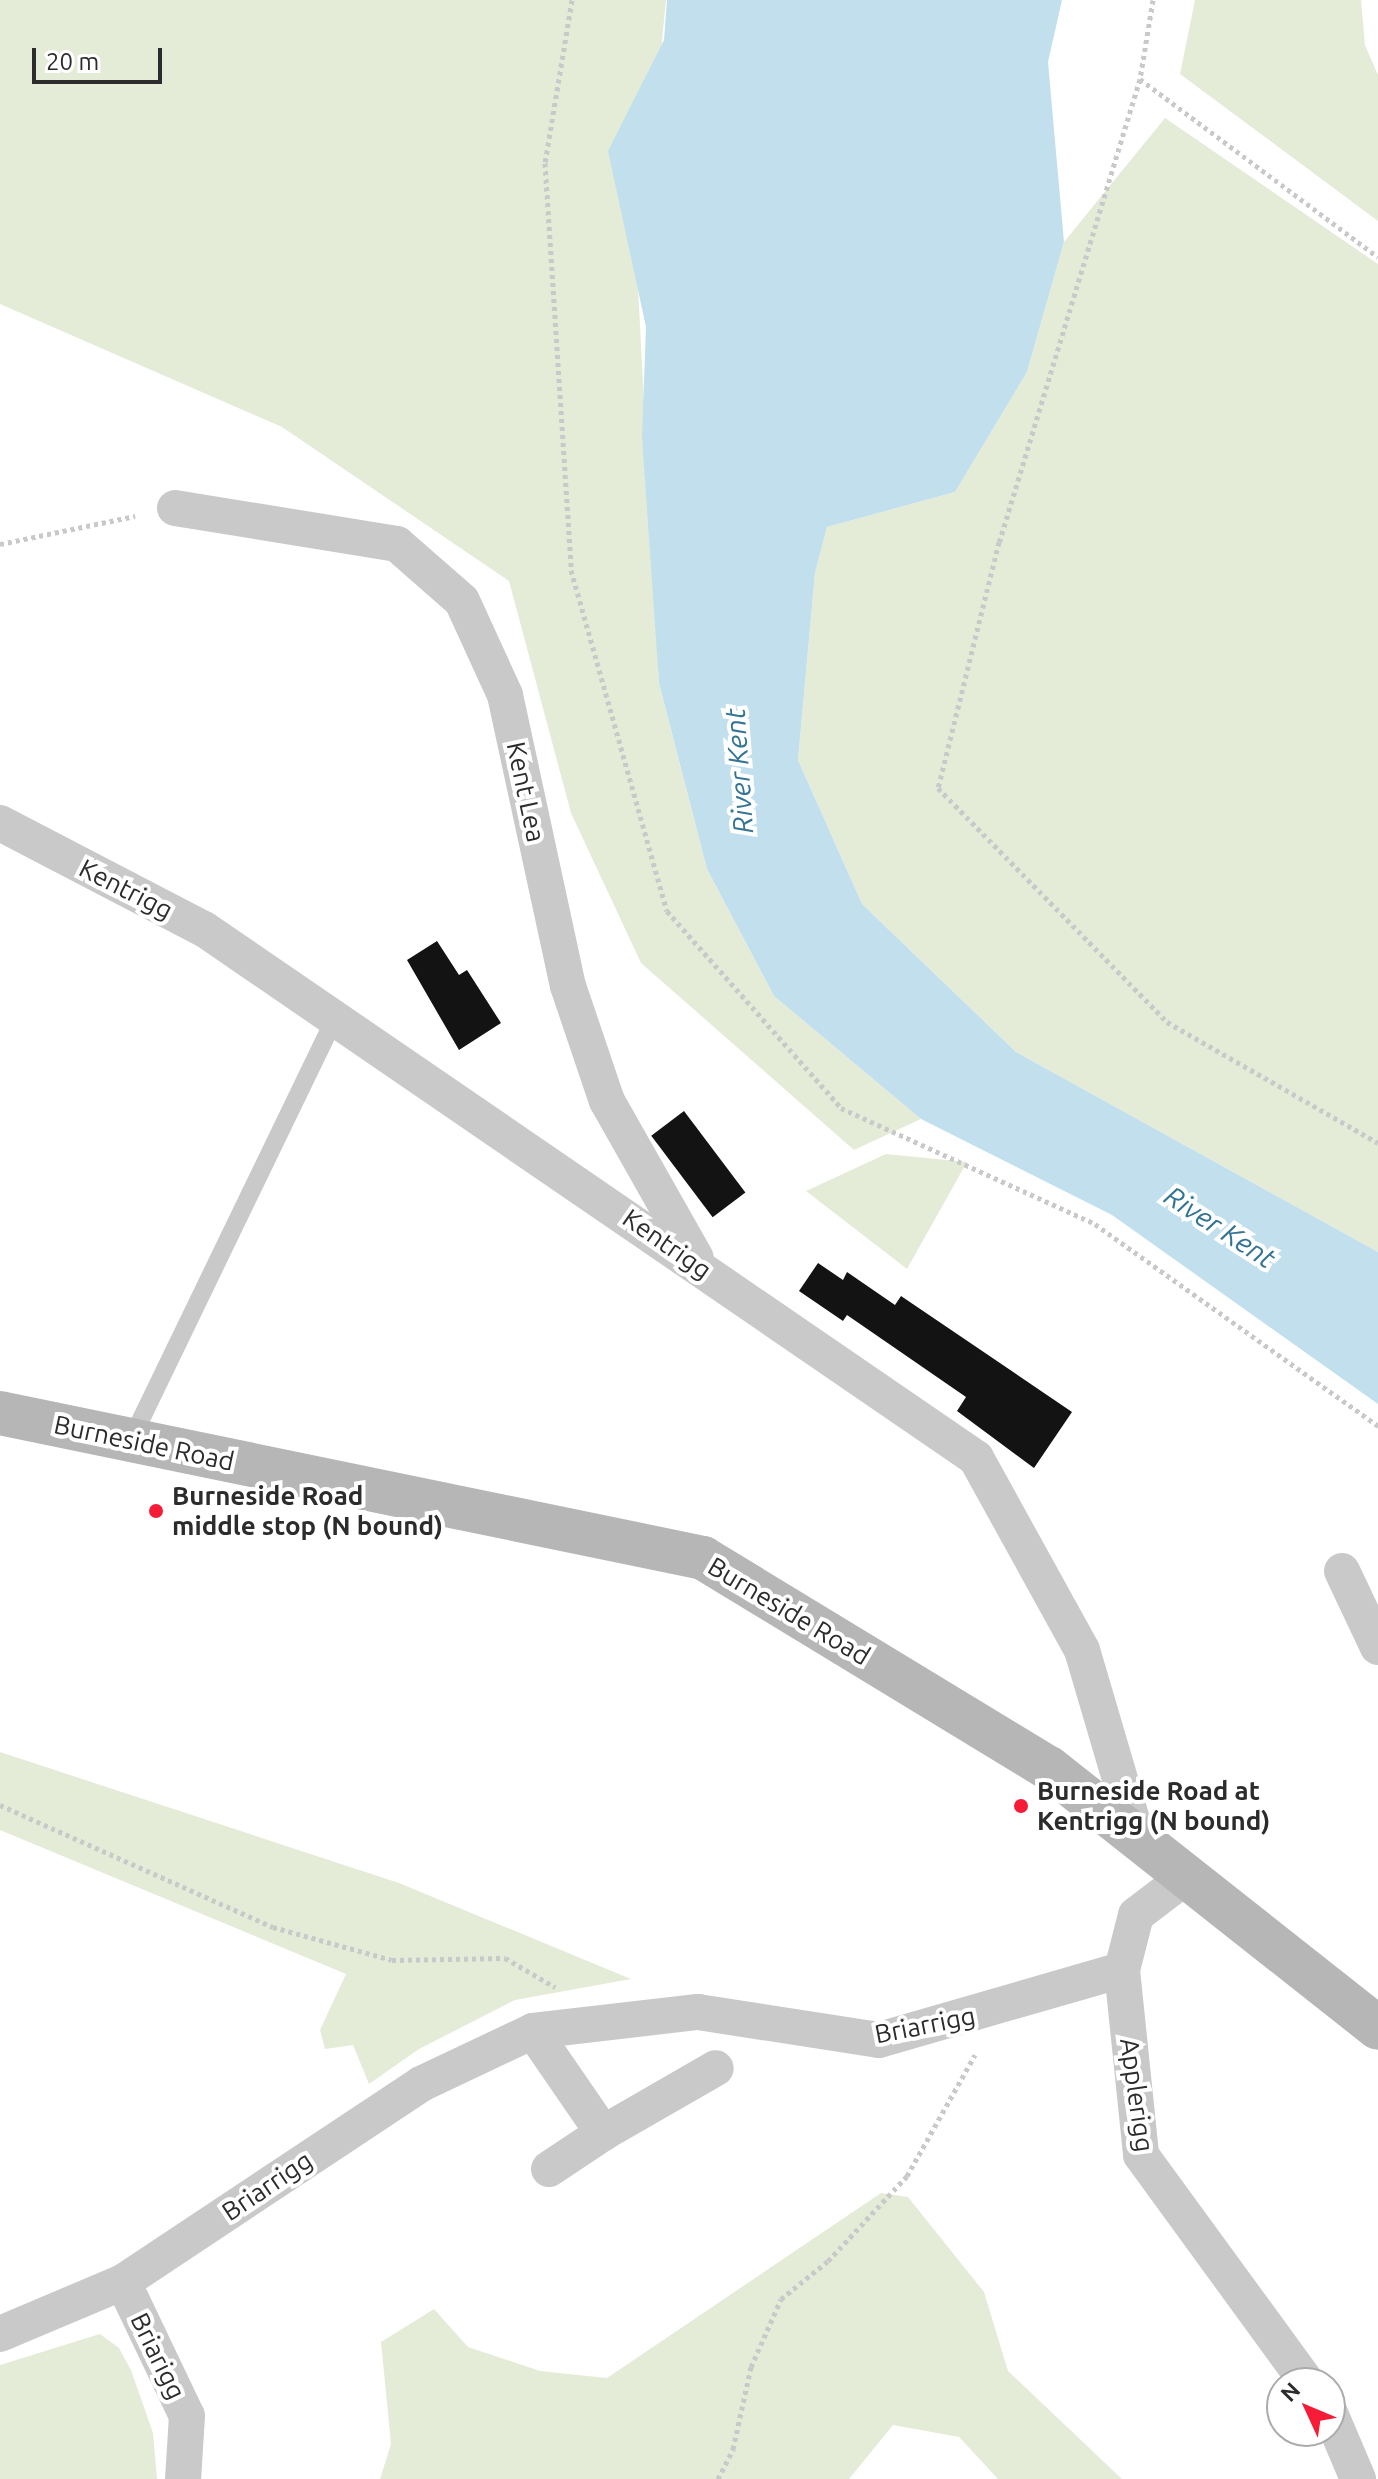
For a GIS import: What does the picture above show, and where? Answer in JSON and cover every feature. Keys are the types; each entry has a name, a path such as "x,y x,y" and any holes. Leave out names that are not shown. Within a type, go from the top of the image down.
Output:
{"street":[{"name":"Kent Lea","path":"175,508 397,544 462,601 505,695 568,986 607,1101 702,1269"},
{"name":"Kentrigg","path":"0,823 204,929 976,1458 1082,1650 1137,1837"},
{"name":"Burneside Road","path":"0,1413 703,1558 1049,1768 1378,2028"},
{"path":"1342,1571 1378,1647"},
{"name":"Applerigg","path":"1187,1876 1136,1915 1122,1970 1141,2155 1295,2367"},
{"name":"Briarrigg","path":"0,2334 123,2282 421,2084 533,2031 698,2012 879,2040 997,2010 1122,1970"},
{"path":"533,2031 603,2133"},
{"path":"549,2169 603,2133 716,2068"},
{"name":"Briarigg","path":"123,2282 187,2416 183,2479"},
{"path":"1344,2447 1358,2479"}],"lane":[{"path":"131,1440 335,1018"}],"path":[{"path":"572,0 545,163 571,570 667,911 841,1108 1095,1224 1378,1426"},
{"path":"1153,0 1140,79 999,542 938,788 1167,1022 1378,1143"},
{"path":"1140,79 1378,257"},
{"path":"0,544 175,508"},
{"path":"0,1805 273,1927 392,1960 505,1958 615,2022"},
{"path":"718,2479 733,2449 751,2367 781,2299 828,2261 907,2176 997,2010"}],"green space":[{"path":"0,0 666,0 638,288 659,683 707,869 774,996 921,1119 854,1150 641,963 571,813 509,581 282,427 0,304"},
{"path":"1195,0 1361,0 1365,45 1378,75 1378,221 1180,74"},
{"path":"1165,118 1378,264 1378,1252 1016,1052 862,904 798,760 815,573 827,527 955,492 1027,372 1064,242"},
{"path":"886,1154 967,1162 907,1269 806,1191"},
{"path":"0,1752 399,1883 631,1979 515,2000 419,2049 369,2084 353,2045 325,2049 320,2030 346,1974 0,1830"},
{"path":"881,2193 908,2197 984,2292 1008,2371 1122,2479 998,2479 959,2437 893,2425 849,2479 380,2479 391,2444 381,2342 434,2309 468,2347 540,2371 607,2378"},
{"path":"100,2334 119,2348 131,2370 153,2433 157,2479 0,2479 0,2365"}],"water":[{"name":"River Kent","path":"667,0 1062,0 1048,62 1064,242 1027,372 955,492 827,527 815,573 798,760 862,904 1016,1052 1378,1252 1378,1404 1112,1215 921,1119 774,996 707,869 659,683 642,437 646,327 608,151 664,40"}],"building":[{"path":"437,941 459,975 467,970 501,1023 459,1050 407,960"},
{"path":"684,1111 745,1192 713,1217 651,1136"},
{"path":"818,1263 843,1280 847,1272 895,1305 901,1296 1072,1412 1034,1468 957,1411 966,1397 847,1315 843,1321 799,1291"}],"place":[{"name":"Burneside Road middle stop (N bound)","path":"156,1511"},
{"name":"Burneside Road at Kentrigg (N bound)","path":"1021,1806"}]}
